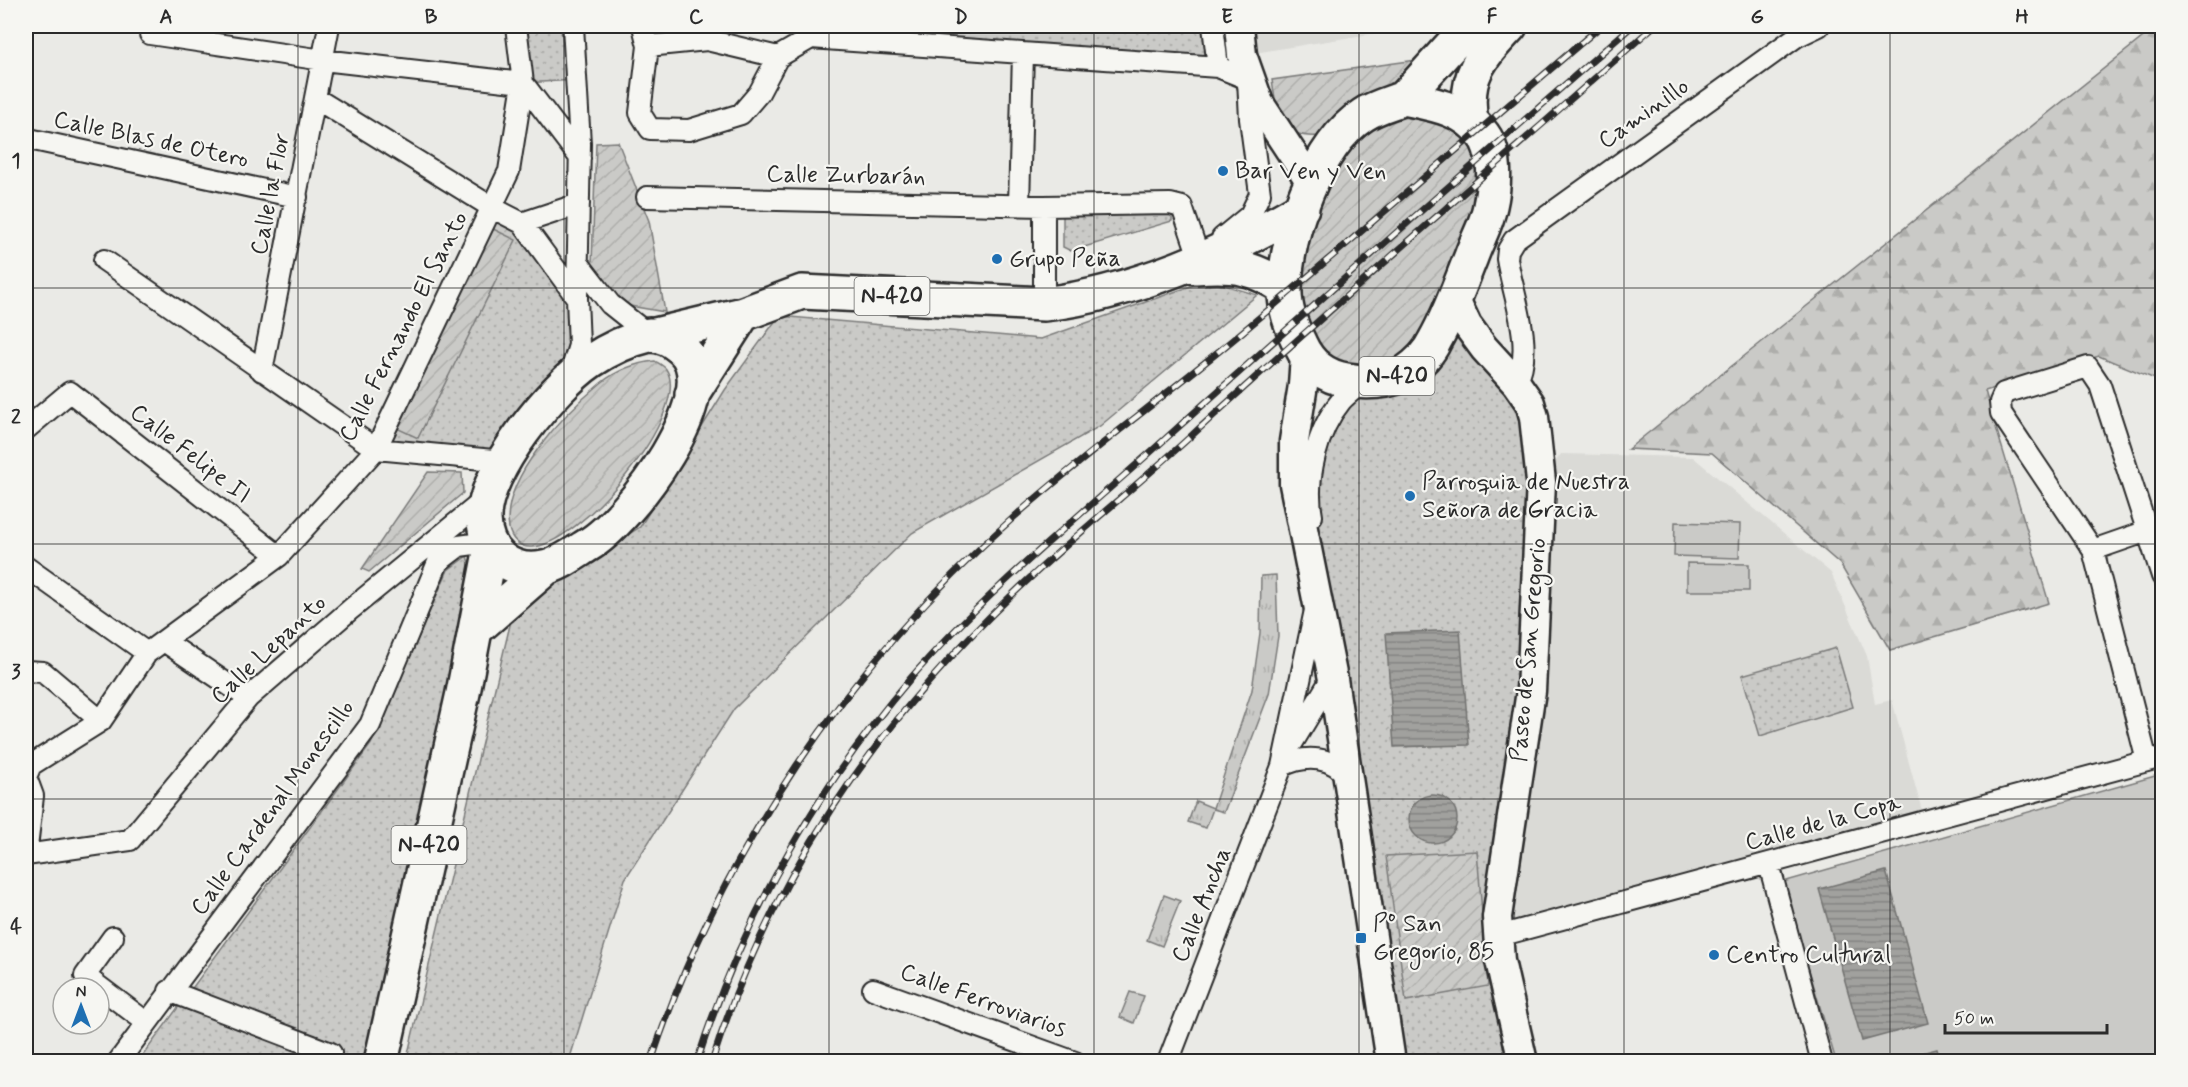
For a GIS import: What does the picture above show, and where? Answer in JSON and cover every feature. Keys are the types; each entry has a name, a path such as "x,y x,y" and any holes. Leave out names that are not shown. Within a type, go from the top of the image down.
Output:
{"highway":[{"name":"N-420","path":"1471,120 1468,86 1476,67 1510,26"},
{"name":"N-420","path":"1404,98 1442,106 1471,120 1483,133 1488,145 1494,178 1490,209 1436,340 1416,364 1402,375 1362,382 1331,377 1305,356 1290,324 1284,288 1294,232 1307,195 1334,144 1362,116 1404,98 1459,31"},
{"name":"N-420","path":"652,336 743,314 802,292 1044,303 1078,300 1188,260 1274,225 1307,195"},
{"name":"N-420","path":"1188,260 1239,266 1253,270 1284,288"},
{"path":"692,394 743,314"},
{"path":"476,629 546,568 594,542 621,517 644,490 682,426 692,394 695,371 688,354 672,339 652,336 610,349 589,362 525,429 504,461 489,496 484,518 490,545 500,560 513,566 527,570 546,568"},
{"name":"N-420","path":"381,1062 476,629 490,545"}],"main road":[{"path":"1239,26 1248,79 1307,195"},
{"name":"Paseo de San Gregorio","path":"1454,297 1472,333 1516,382 1530,403 1534,417 1542,502 1531,691 1497,917 1497,940 1523,1062"},
{"path":"1305,356 1292,465 1333,679 1391,1062"}],"street":[{"name":"Calle la Flor","path":"262,371 329,26"},
{"name":"Calle Fernando El Santo","path":"26,855 33,796 26,777 31,765 100,721 147,653 279,556 376,449 509,171 524,83 516,26"},
{"path":"569,381 579,345 577,298 580,158 573,26"},
{"path":"643,26 648,46 640,113 650,129 689,130 741,114 759,93 778,57 813,32 1023,53 1218,67 1248,79 1250,119 1260,194 1250,215 1218,241 1188,260"},
{"path":"1212,26 1218,67"},
{"name":"Caminillo","path":"1516,382 1523,366 1522,336 1507,259 1510,244 1521,232 1799,31 1819,26"},
{"path":"150,34 323,60 524,83"},
{"path":"648,46 682,34 778,57"},
{"path":"1019,205 1023,53"},
{"name":"Calle Fernando El Santo","path":"524,83 580,158"},
{"path":"315,98 493,208"},
{"name":"Calle Blas de Otero","path":"29,139 297,197"},
{"name":"Calle Zurbarán","path":"647,197 1044,206 1170,204 1182,207 1188,260"},
{"path":"522,223 579,204"},
{"path":"1044,206 1044,303"},
{"name":"Calle Fernando El Santo","path":"493,208 522,223 577,298"},
{"path":"104,260 376,449 504,461"},
{"path":"579,264 610,304 652,336"},
{"path":"2155,759 2093,550 2001,413 2000,402 2004,393 2088,367 2100,386 2155,529 2163,576"},
{"path":"1333,679 1335,666 1333,644 1310,505 1310,490 1312,470 1329,421 1342,400 1362,382"},
{"name":"Calle Felipe II","path":"26,429 70,392 279,556"},
{"name":"Calle Lepanto","path":"26,855 130,840 248,698 351,609 489,496"},
{"path":"2093,550 2155,529"},
{"name":"Calle Cardenal Monescillo","path":"118,1062 370,724 438,562 459,546 490,545"},
{"path":"26,567 147,653"},
{"name":"Calle Ancha","path":"1168,1062 1284,759 1318,596"},
{"path":"164,641 248,698"},
{"path":"26,671 43,672 100,721"},
{"name":"Calle Ancha","path":"1284,759 1333,679"},
{"path":"1284,759 1317,758 1342,769 1349,779"},
{"name":"Calle de la Copa","path":"1497,940 1510,933 2155,759"},
{"path":"1769,864 1822,1062"},
{"path":"85,976 113,937"},
{"name":"Calle Ferroviarios","path":"873,989 1075,1062"},
{"path":"169,991 331,1053 328,1062"},
{"path":"111,1000 146,1022"}],"shaded area":[{"path":"1238,26 1419,26 1242,55"},
{"path":"1561,454 1693,457 1831,573 1867,656 1875,704 1892,700 1925,822 1510,933 1541,482"},
{"path":"1460,630 1469,745 1394,747 1386,633"},
{"path":"1428,795 1438,795 1450,802 1457,814 1457,824 1450,836 1438,843 1428,843 1413,832 1409,824 1409,814 1420,799"},
{"path":"1886,871 1928,1023 1862,1041 1819,889"},
{"path":"1937,1049 1940,1061 1891,1061"}],"green space":[{"path":"516,26 574,26 577,80 523,83"},
{"path":"815,26 1213,26 1218,67 811,38"},
{"path":"2157,26 2162,26 2162,382 2099,356 1985,391 2049,603 1890,650 1840,564 1712,453 1628,449"},
{"path":"1431,58 1319,136 1295,133 1282,121 1272,80"},
{"path":"1400,117 1435,123 1459,134 1472,150 1477,169 1475,192 1469,216 1436,303 1420,336 1404,353 1391,360 1370,365 1348,363 1332,357 1320,347 1312,333 1303,298 1302,280 1306,247 1323,198 1342,160 1360,140 1372,131"},
{"path":"618,142 649,221 665,312 624,305 601,282 592,264 596,143"},
{"path":"493,208 522,223 577,298 579,345 504,461 376,449"},
{"path":"1172,210 1172,221 1071,251 1063,247 1063,212"},
{"path":"485,225 516,240 418,438 388,424"},
{"path":"1208,280 1257,295 1100,426 912,533 734,709 625,879 569,1061 406,1062 514,608 640,527 725,390 779,316 1041,339"},
{"path":"1454,297 1516,383 1541,482 1497,917 1523,1061 1391,1061 1310,505 1320,443 1363,382 1402,375"},
{"path":"655,361 666,369 670,389 663,415 648,444 626,474 602,503 575,526 551,542 530,547 519,544 510,532 509,509 515,489 538,448 571,411 601,383 626,368"},
{"path":"428,472 462,473 463,493 369,572 362,569"},
{"path":"1675,522 1740,524 1739,558 1674,556"},
{"path":"467,556 472,575 367,1061 138,1062 371,744 448,570"},
{"path":"1687,563 1749,564 1749,591 1687,591"},
{"path":"1276,575 1278,636 1269,694 1224,812 1213,809 1206,828 1188,822 1196,801 1213,808 1252,690 1260,633 1261,576"},
{"path":"1836,648 1853,707 1760,736 1742,675"},
{"path":"2162,774 2162,1061 1836,1061 1783,882"},
{"path":"1477,851 1488,986 1406,1001 1386,856"},
{"path":"1164,895 1180,901 1162,946 1147,940"},
{"path":"1130,992 1144,996 1134,1023 1120,1017"}],"railway":[{"path":"651,1062 679,985 713,910 752,836 796,766 897,634 953,574 1013,518 1241,333 1601,26"},
{"path":"697,1062 736,958 784,860 812,812 843,767 910,679 972,613 1038,551 1632,26"},
{"path":"712,1062 736,994 764,929 797,867 833,808 872,751 963,644 1057,553 1654,26"}],"place":[{"name":"Bar Ven y Ven","path":"1223,171"},
{"name":"Grupo Peña","path":"997,259"},
{"name":"Parroquia de Nuestra Señora de Gracia","path":"1410,496"},
{"name":"Pº San Gregorio, 85","path":"1361,938"},
{"name":"Centro Cultural","path":"1714,955"}]}
